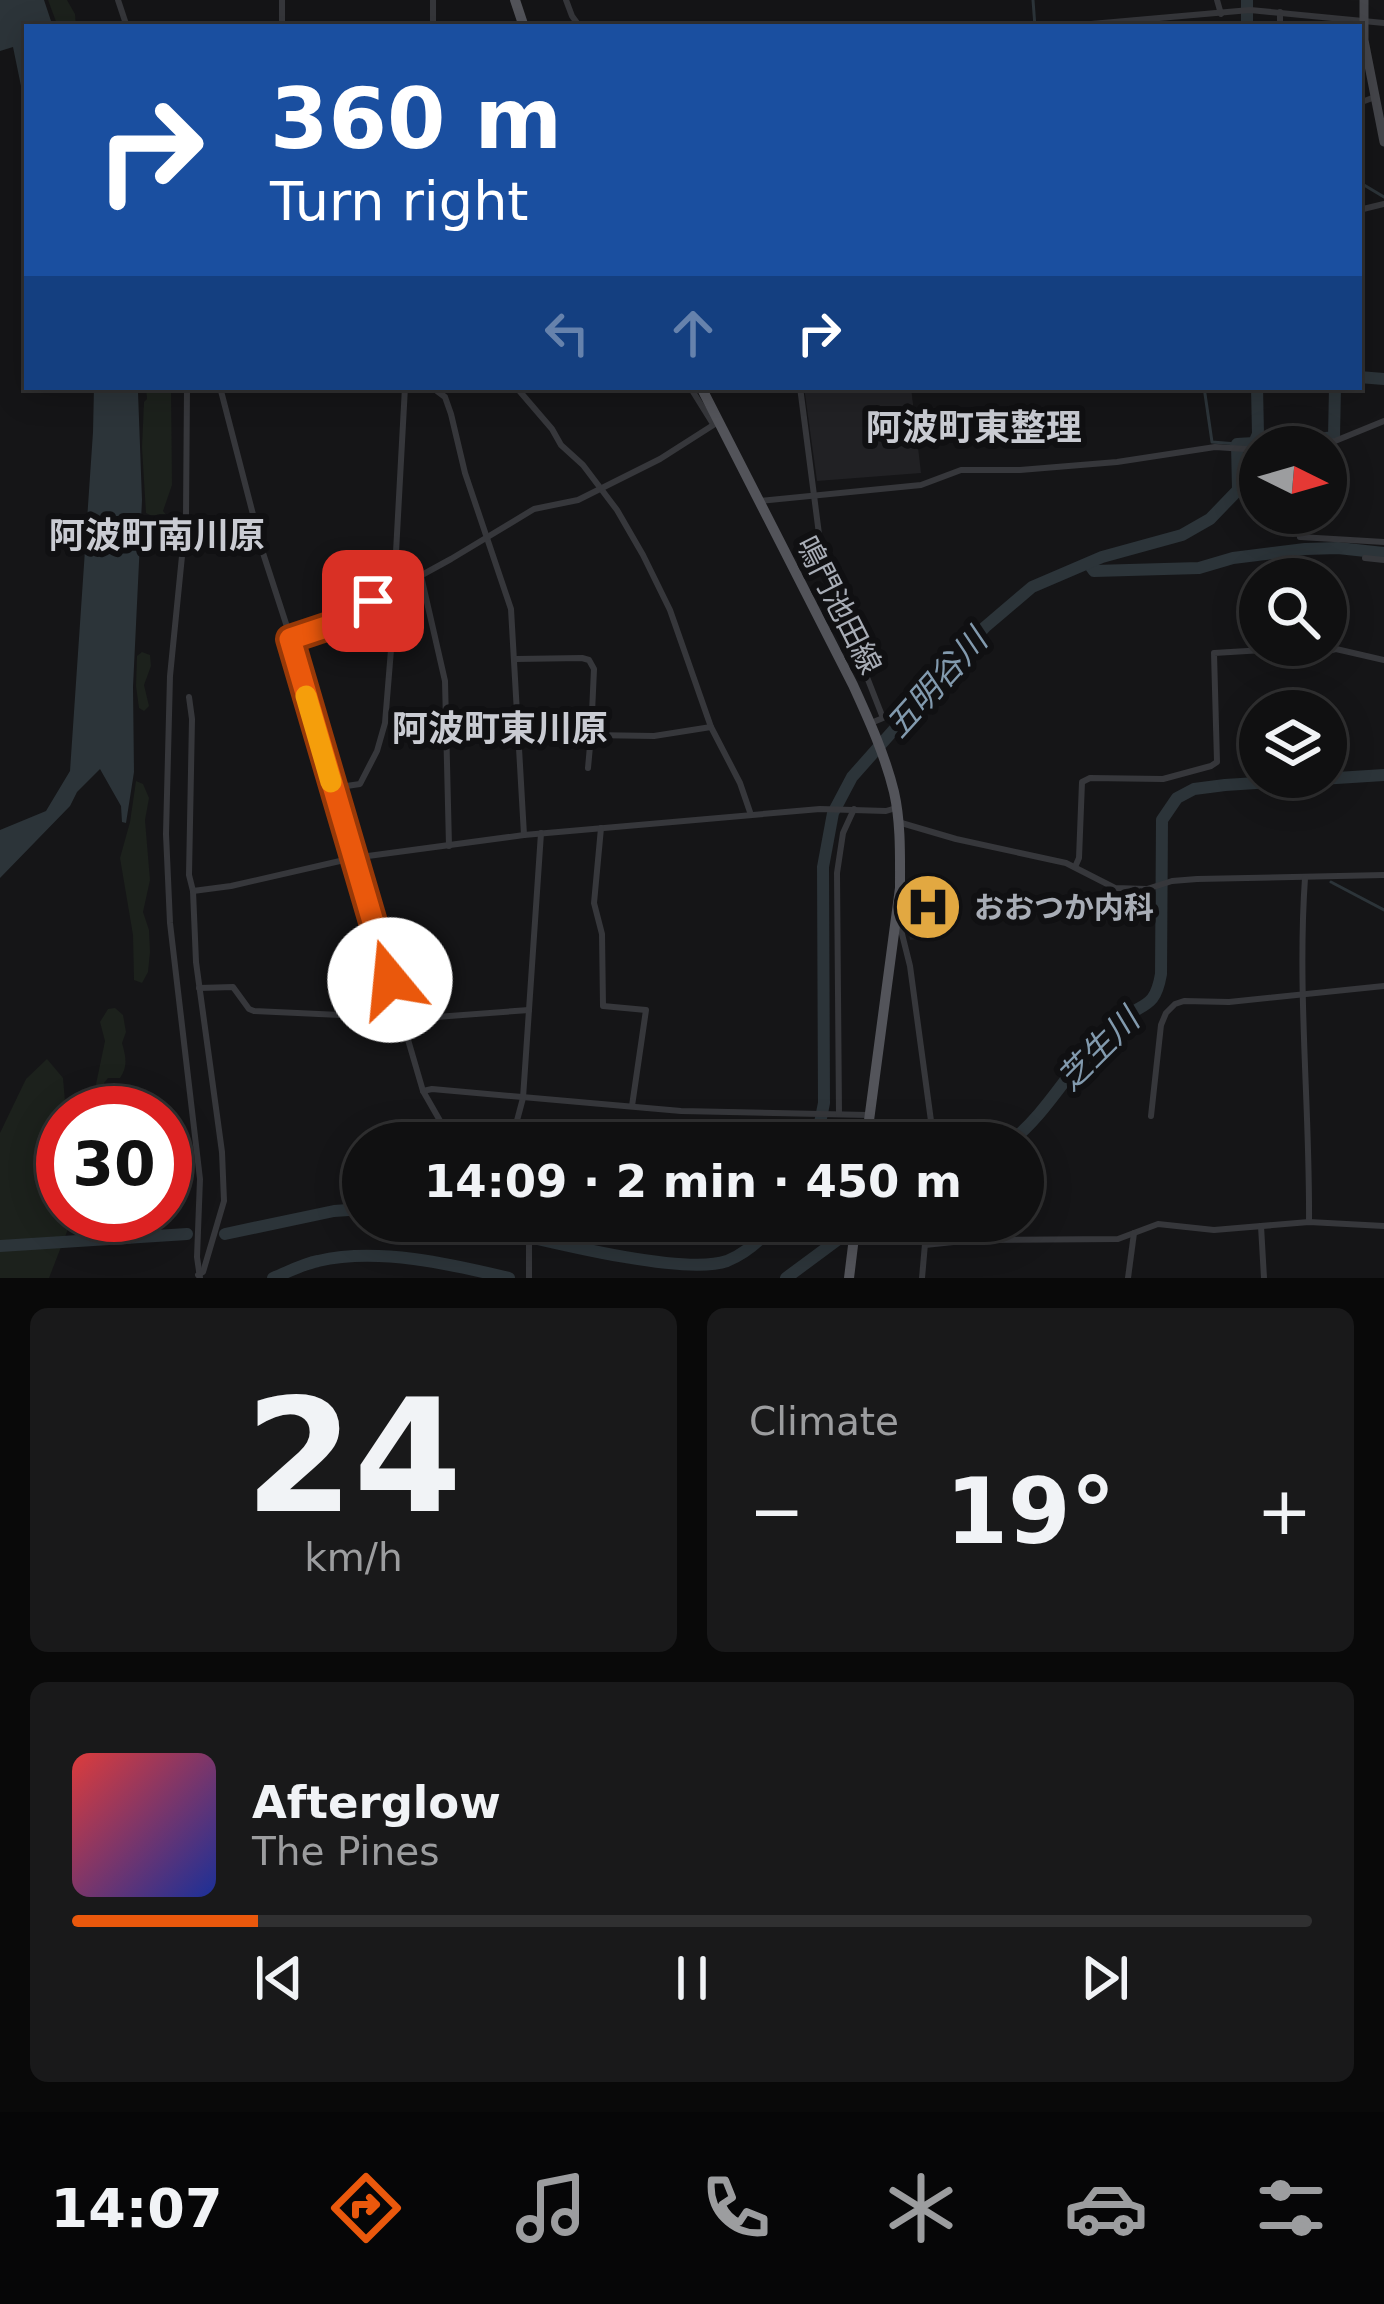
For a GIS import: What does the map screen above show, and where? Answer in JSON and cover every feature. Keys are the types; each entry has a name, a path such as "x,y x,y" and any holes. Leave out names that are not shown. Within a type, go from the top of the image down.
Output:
{"main road":[{"path":"1364,0 1362,22 1384,142"},
{"name":"鳴門池田線","path":"699,390 872,728 897,815 900,888 869,1122"},
{"path":"849,1278 854,1242"}],"street":[{"path":"118,1 130,0"},
{"path":"1216,0 1221,14"},
{"path":"1096,24 1247,10 1384,23"},
{"path":"1280,12 1280,24"},
{"path":"1362,102 1375,97"},
{"path":"187,390 186,516 170,676 166,834 170,923 200,1179 199,1277"},
{"path":"221,390 263,554 423,1091 441,1122"},
{"path":"333,788 360,784 381,737 389,686 404,390"},
{"path":"437,390 451,414 465,473 511,609 524,835"},
{"path":"519,390 617,510 659,587 719,747 740,783 751,815"},
{"path":"800,390 827,581 883,718 872,728"},
{"path":"1347,436 1384,421"},
{"path":"290,639 329,626 534,509 564,505 601,489 716,423"},
{"path":"759,501 921,484 961,470 1020,470 1215,447 1239,449"},
{"path":"1300,534 1384,542"},
{"path":"1365,558 1384,560"},
{"path":"421,576 445,681 449,846"},
{"path":"1075,867 1082,782 1090,778 1163,778 1217,762 1214,653 1279,649 1299,658 1336,649 1384,660"},
{"path":"516,659 589,660 594,669 588,768"},
{"path":"189,697 189,875 224,1201 199,1277"},
{"path":"591,735 654,736 711,727"},
{"path":"193,891 353,858 524,835 827,809 886,811 956,839 1048,858 1115,887 1384,875"},
{"path":"838,1114 837,873 843,833 853,809"},
{"path":"601,828 594,903 602,934 603,1006 646,1010 632,1108"},
{"path":"517,1122 523,1098 541,833"},
{"path":"1305,878 1301,994 1309,1222"},
{"path":"897,916 910,967 931,1122"},
{"path":"1151,1116 1161,1025 1175,1004 1384,986"},
{"path":"199,988 233,987 254,1011 402,1020 529,1010"},
{"path":"423,1091 632,1108 870,1115"},
{"path":"925,1245 1118,1239 1158,1224 1214,1230 1309,1222 1384,1226"},
{"path":"1262,1226 1264,1278"},
{"path":"1128,1278 1134,1233"},
{"path":"528,1242 530,1274"},
{"path":"922,1278 925,1242"}],"shaded area":[{"path":"0,0 44,0 52,24 24,24 24,86 13,47 0,51"},
{"path":"48,0 67,0 76,24 57,24"},
{"path":"94,390 138,390 142,500 134,772 126,823 100,769 0,878 0,830 46,811 70,771"},
{"path":"146,390 171,390 172,485 163,511 171,521 165,532 156,532 152,516 146,513 142,447"},
{"path":"804,390 911,390 921,473 817,481"},
{"path":"142,652 150,655 151,666 144,685 149,706 144,711 139,708 136,686 137,656"},
{"path":"136,781 143,784 149,798 145,820 150,880 143,912 150,952 142,983 134,980 133,935 120,858"},
{"name":"おおつか内科","path":"911,888 949,891 943,936 910,940"},
{"path":"108,1009 123,1015 124,1069 120,1078 108,1078 106,1086 96,1086 105,1041 100,1022"},
{"path":"47,1059 63,1078 64,1086 36,1086 36,1242 63,1242 49,1278 0,1278 0,1133 26,1079"}],"waterway":[{"path":"1033,0 1035,24"},
{"path":"1247,0 1247,24"},
{"path":"1362,184 1384,197"},
{"path":"1362,377 1384,379"},
{"path":"1204,390 1212,442 1237,444"},
{"name":"五明谷川","path":"820,1122 823,867 833,813 852,777 985,627 1032,587 1102,557 1182,535 1210,519 1238,490 1237,444 1254,443 1258,434 1257,390"},
{"path":"1334,426 1335,390"},
{"name":"五明谷川","path":"1089,564 1094,571 1199,568 1233,558 1305,549 1384,553"},
{"name":"芝生川","path":"1032,1122 1104,1034 1155,993 1161,974 1162,820 1177,798 1194,789 1225,785 1384,775"},
{"path":"1331,882 1384,910"},
{"name":"五明谷川","path":"225,1234 342,1210"},
{"name":"五明谷川","path":"0,1246 62,1242"},
{"name":"五明谷川","path":"553,1242 637,1259 704,1265 727,1261 757,1242"},
{"name":"芝生川","path":"786,1278 835,1242"},
{"name":"芝生川","path":"273,1278 312,1262 365,1256 438,1263 509,1278"}],"slow traffic":[{"path":"306,696 331,782"}],"place":[{"name":"おおつか内科","path":"928,907"}],"district":[{"name":"阿波町東整理","path":"974,427"},
{"name":"阿波町南川原","path":"157,535"},
{"name":"阿波町東川原","path":"500,728"}],"route":[{"path":"373,601 329,626 290,639 390,980"}]}
